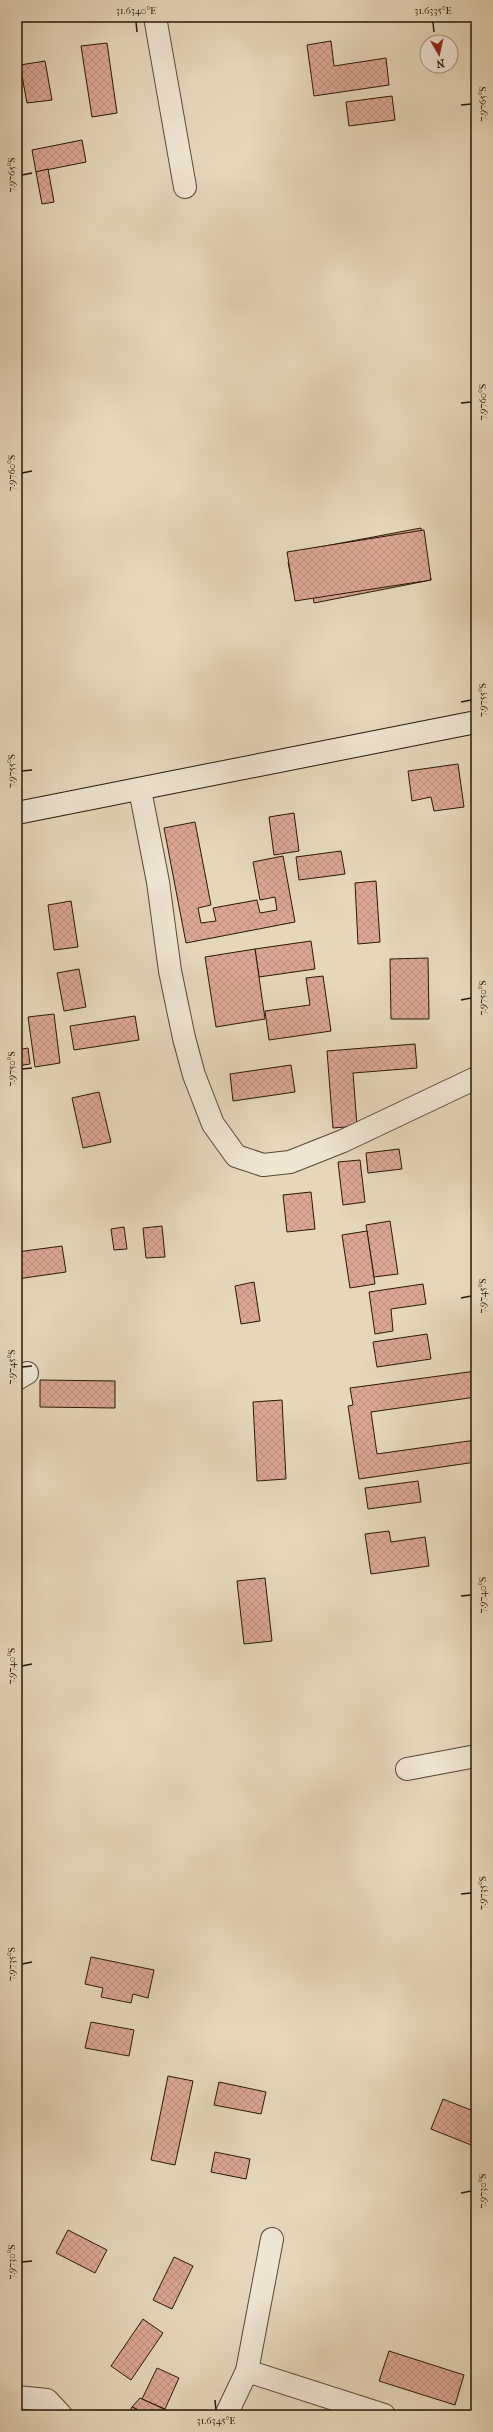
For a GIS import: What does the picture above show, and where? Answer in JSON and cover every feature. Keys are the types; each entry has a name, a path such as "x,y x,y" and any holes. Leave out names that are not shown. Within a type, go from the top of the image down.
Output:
{"street":[{"path":"155,17 185,187"},
{"path":"17,813 140,790 476,722"},
{"path":"140,790 158,882 170,971 184,1038 194,1075 213,1124 236,1156 263,1165 290,1162 343,1141 476,1078"},
{"path":"407,1769 476,1756"},
{"path":"226,2415 247,2372 272,2239"},
{"path":"247,2372 384,2415"},
{"path":"17,2397 47,2400 61,2415"}],"building":[{"path":"331,41 334,66 386,58 389,85 314,96 307,45"},
{"path":"107,43 117,113 92,117 81,46"},
{"path":"45,61 52,100 27,103 20,65"},
{"path":"392,96 395,120 349,126 346,102"},
{"path":"82,140 86,162 36,172 32,150"},
{"path":"48,169 54,202 42,204 36,172"},
{"path":"421,528 431,580 314,603 312,590 294,593 288,562 306,559 304,550"},
{"path":"424,530 431,580 295,601 287,552"},
{"path":"458,764 464,807 434,811 431,797 412,801 408,771"},
{"path":"294,813 299,851 274,855 269,817"},
{"path":"195,822 211,905 198,908 201,923 216,921 213,908 257,900 260,913 277,910 275,897 260,900 253,862 283,856 295,922 186,943 164,828"},
{"path":"341,851 345,874 299,880 296,857"},
{"path":"376,881 380,942 358,944 355,883"},
{"path":"71,901 78,947 54,950 48,905"},
{"path":"311,941 315,969 259,977 255,949"},
{"path":"255,949 265,1019 216,1027 205,957"},
{"path":"428,958 429,1019 391,1019 390,959"},
{"path":"79,969 86,1007 64,1011 57,973"},
{"path":"323,976 331,1031 269,1040 265,1011 310,1005 306,978"},
{"path":"54,1014 60,1063 35,1067 28,1017"},
{"path":"135,1016 139,1040 74,1050 70,1026"},
{"path":"415,1044 417,1068 353,1073 357,1126 333,1128 327,1051"},
{"path":"28,1048 30,1064 17,1066 17,1050"},
{"path":"291,1065 295,1092 233,1101 230,1074"},
{"path":"99,1092 111,1142 83,1148 72,1098"},
{"path":"399,1149 402,1169 368,1173 366,1153"},
{"path":"360,1160 365,1202 343,1205 338,1162"},
{"path":"311,1192 315,1229 287,1232 283,1195"},
{"path":"390,1221 398,1274 374,1277 366,1225"},
{"path":"162,1226 165,1257 146,1258 143,1228"},
{"path":"124,1227 127,1249 114,1250 111,1229"},
{"path":"367,1231 375,1284 350,1288 342,1235"},
{"path":"62,1246 66,1272 17,1279 17,1252"},
{"path":"254,1282 260,1321 241,1324 235,1286"},
{"path":"423,1284 426,1304 391,1309 393,1331 375,1334 369,1292"},
{"path":"427,1334 431,1359 377,1367 373,1342"},
{"path":"476,1371 476,1397 371,1412 377,1454 476,1440 476,1462 359,1479 348,1406 353,1405 350,1388"},
{"path":"40,1380 115,1381 115,1408 40,1407"},
{"path":"282,1400 286,1479 257,1481 253,1402"},
{"path":"418,1481 421,1502 368,1509 365,1488"},
{"path":"389,1531 391,1542 425,1537 429,1566 371,1574 365,1534"},
{"path":"265,1578 272,1641 244,1644 237,1581"},
{"path":"91,1957 154,1970 148,1998 133,1994 131,2003 101,1997 103,1988 85,1984"},
{"path":"91,2022 134,2030 129,2056 85,2048"},
{"path":"168,2076 193,2081 175,2165 151,2160"},
{"path":"219,2082 266,2092 261,2114 214,2105"},
{"path":"443,2099 476,2112 476,2147 431,2129"},
{"path":"215,2152 250,2159 246,2179 211,2172"},
{"path":"68,2230 107,2250 95,2273 56,2253"},
{"path":"174,2257 193,2266 172,2309 153,2300"},
{"path":"143,2319 163,2333 131,2380 111,2366"},
{"path":"389,2351 464,2375 455,2405 379,2381"},
{"path":"157,2368 179,2378 165,2409 142,2399"},
{"path":"140,2398 177,2415 149,2415 132,2407"},
{"path":"132,2407 149,2415 128,2415"}]}
